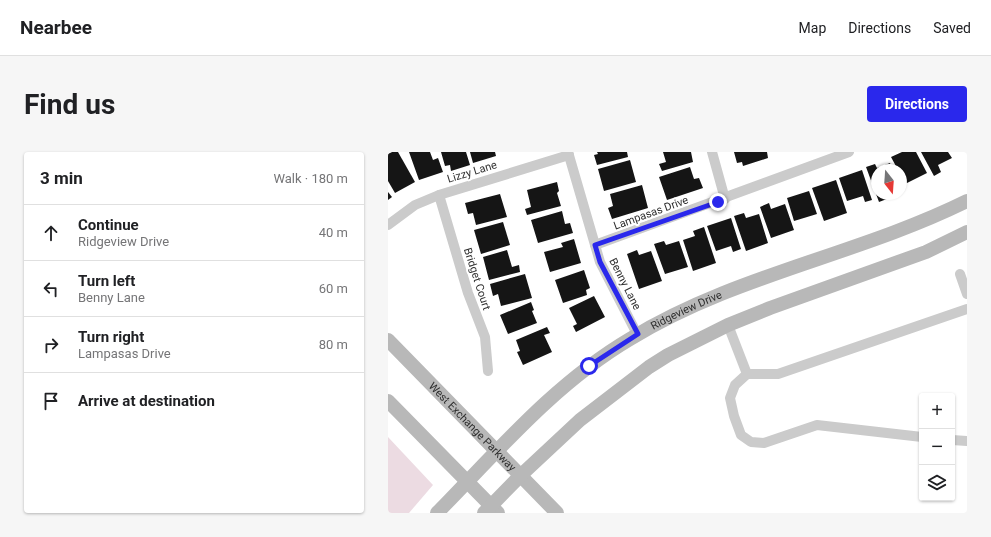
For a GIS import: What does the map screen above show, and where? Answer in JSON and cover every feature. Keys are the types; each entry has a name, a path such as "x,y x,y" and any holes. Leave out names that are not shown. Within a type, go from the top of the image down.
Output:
{"main road":[{"name":"Ridgeview Drive","path":"437,513 496,450 551,397 577,374 638,334 705,300 901,229 967,201"},
{"path":"388,401 467,482 491,511 520,476 580,420 649,367 693,342 728,325 783,303 926,252 967,232"},
{"name":"West Exchange Parkway","path":"388,340 557,513"}],"street":[{"path":"712,152 725,199"},
{"name":"Lampasas Drive","path":"595,245 725,199 849,152"},
{"name":"Lizzy Lane","path":"388,225 415,205 439,195 569,154"},
{"name":"Benny Lane","path":"569,154 600,262 638,334"},
{"name":"Bridget Court","path":"439,195 468,293 485,337 488,371"},
{"path":"960,274 967,294"},
{"path":"919,437 817,425 764,443 750,442 741,435 734,416 730,398 735,385 747,374 778,374 967,309"},
{"path":"728,325 747,374"},
{"path":"955,440 967,441"}],"shaded area":[{"path":"388,437 433,485 409,513 388,513"}],"building":[{"path":"398,152 415,182 395,193 388,181 388,154"},
{"path":"409,152 430,152 433,160 438,158 443,172 419,180"},
{"path":"441,152 466,152 470,165 451,171 450,165 445,166"},
{"path":"470,152 495,152 496,156 473,163"},
{"path":"597,152 627,152 628,157 597,165 594,155 598,154"},
{"path":"663,152 691,152 693,162 662,171 659,164 666,162"},
{"path":"734,152 767,152 768,158 743,166 742,162 737,163"},
{"path":"902,152 916,152 927,173 907,183 907,164 895,164 891,157"},
{"path":"921,152 948,152 952,158 938,165 941,172 934,176"},
{"path":"630,160 636,182 604,191 598,169"},
{"path":"871,165 871,180 866,167"},
{"path":"690,167 694,179 699,178 703,188 667,200 659,177"},
{"path":"862,170 872,200 865,202 863,196 847,201 839,178"},
{"path":"836,180 847,213 824,221 812,188"},
{"path":"557,182 559,191 557,193 561,206 527,215 525,209 531,207 527,190"},
{"path":"642,185 648,208 612,219 608,208 613,206 610,194"},
{"path":"809,191 817,214 794,221 787,198"},
{"path":"388,192 392,197 388,200"},
{"path":"500,194 507,217 476,225 473,213 468,214 465,203"},
{"path":"769,203 771,209 785,204 794,230 771,238 760,207"},
{"path":"562,211 565,224 570,223 573,233 538,243 531,220"},
{"path":"744,213 746,218 759,214 768,243 746,251 734,216"},
{"path":"731,218 741,249 733,252 731,246 716,251 707,226"},
{"path":"503,222 510,245 481,254 474,230"},
{"path":"704,227 716,263 693,271 683,240 695,236 693,231"},
{"path":"574,239 581,263 550,272 544,252 563,247 561,243"},
{"path":"664,241 666,245 679,241 688,267 665,274 654,244"},
{"path":"507,250 512,267 519,265 520,272 489,280 483,257"},
{"path":"637,250 639,255 651,251 662,281 639,289 627,254"},
{"path":"584,270 590,288 586,290 587,295 563,303 555,280"},
{"path":"525,274 532,298 501,306 498,294 493,296 490,284"},
{"path":"594,296 605,317 576,332 573,326 577,324 569,308"},
{"path":"531,302 534,310 532,311 537,323 508,334 500,315"},
{"path":"547,327 550,333 544,335 552,352 523,365 517,352 520,351 516,340"}],"route":[{"path":"589,366 638,334 600,262 595,245 718,202"}]}
